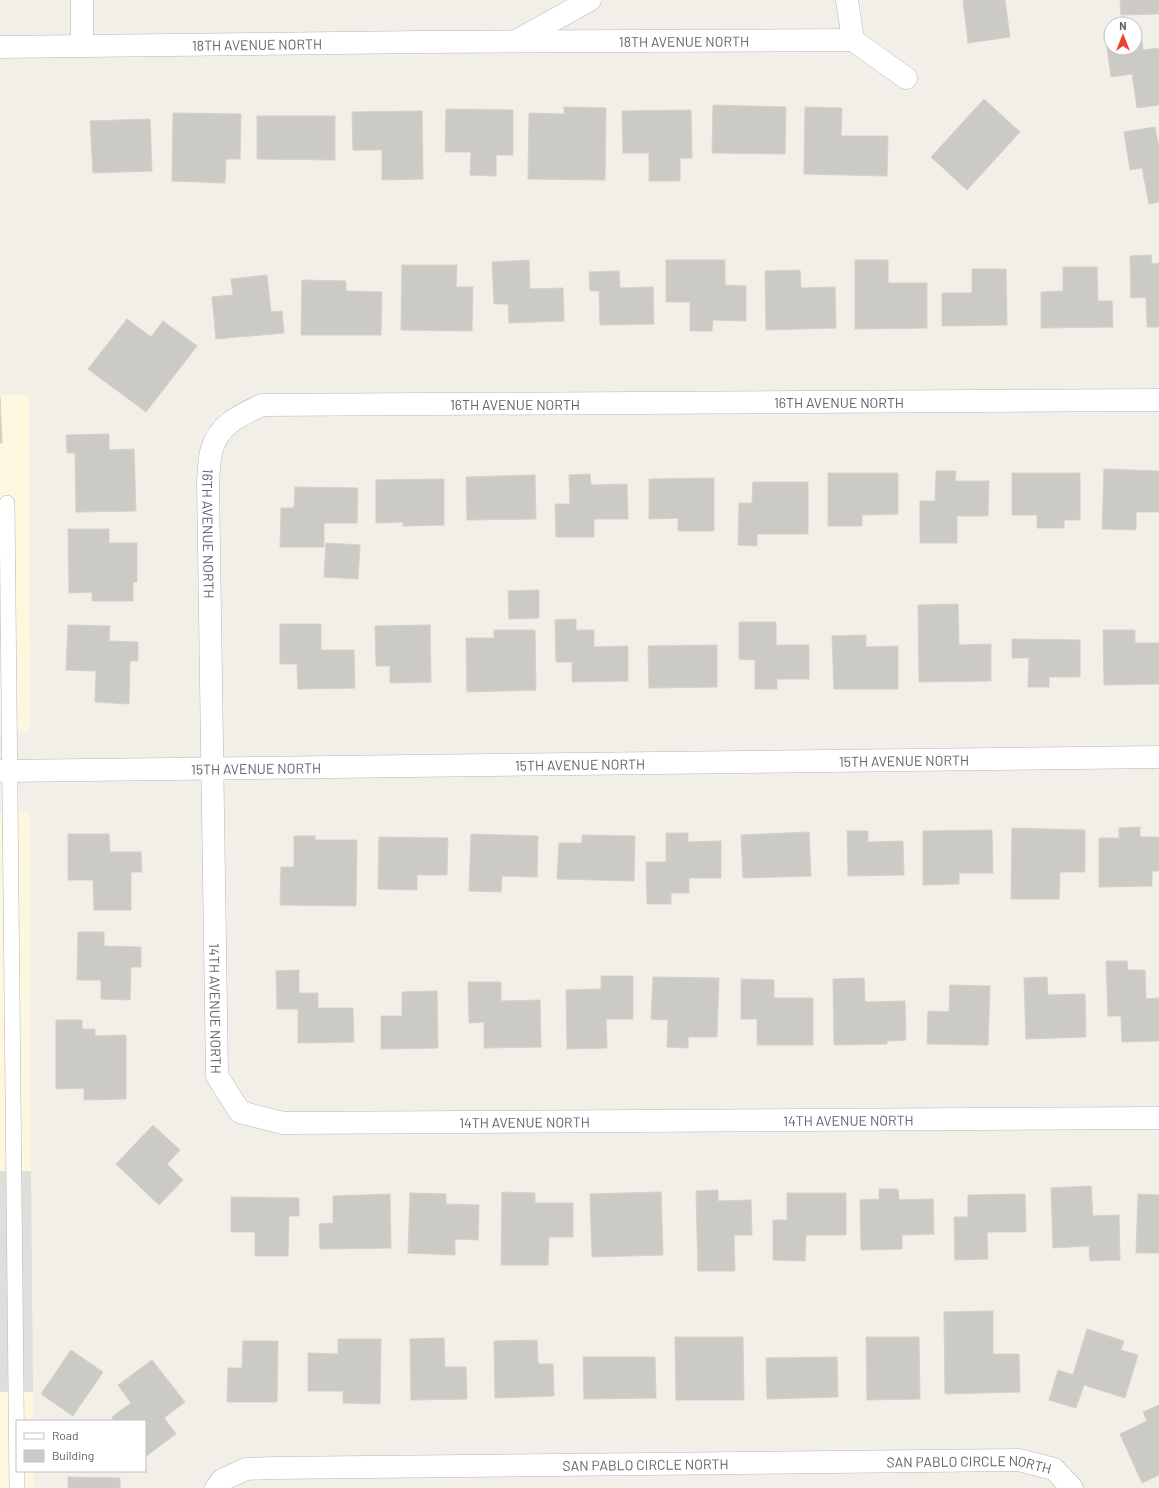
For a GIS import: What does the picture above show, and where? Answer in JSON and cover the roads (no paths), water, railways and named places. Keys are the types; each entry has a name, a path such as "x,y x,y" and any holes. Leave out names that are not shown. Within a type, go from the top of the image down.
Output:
{"street":[{"path":"82,0 82,46"},
{"path":"514,43 590,0"},
{"path":"847,0 853,40 906,78"},
{"name":"18TH AVENUE NORTH","path":"0,47 420,42 514,43 853,40"},
{"name":"16TH AVENUE NORTH","path":"211,769 208,481 211,452 220,430 237,417 262,405 1159,400"},
{"name":"15TH AVENUE NORTH","path":"5,771 1159,757"},
{"name":"14TH AVENUE NORTH","path":"211,769 217,1076 240,1112 283,1123 1159,1118"},
{"name":"SAN PABLO CIRCLE NORTH","path":"216,1488 222,1480 246,1469 1019,1460 1054,1469 1072,1488"}],"lane":[{"path":"7,502 5,771 16,1428"},
{"path":"17,1472 17,1488"}]}
